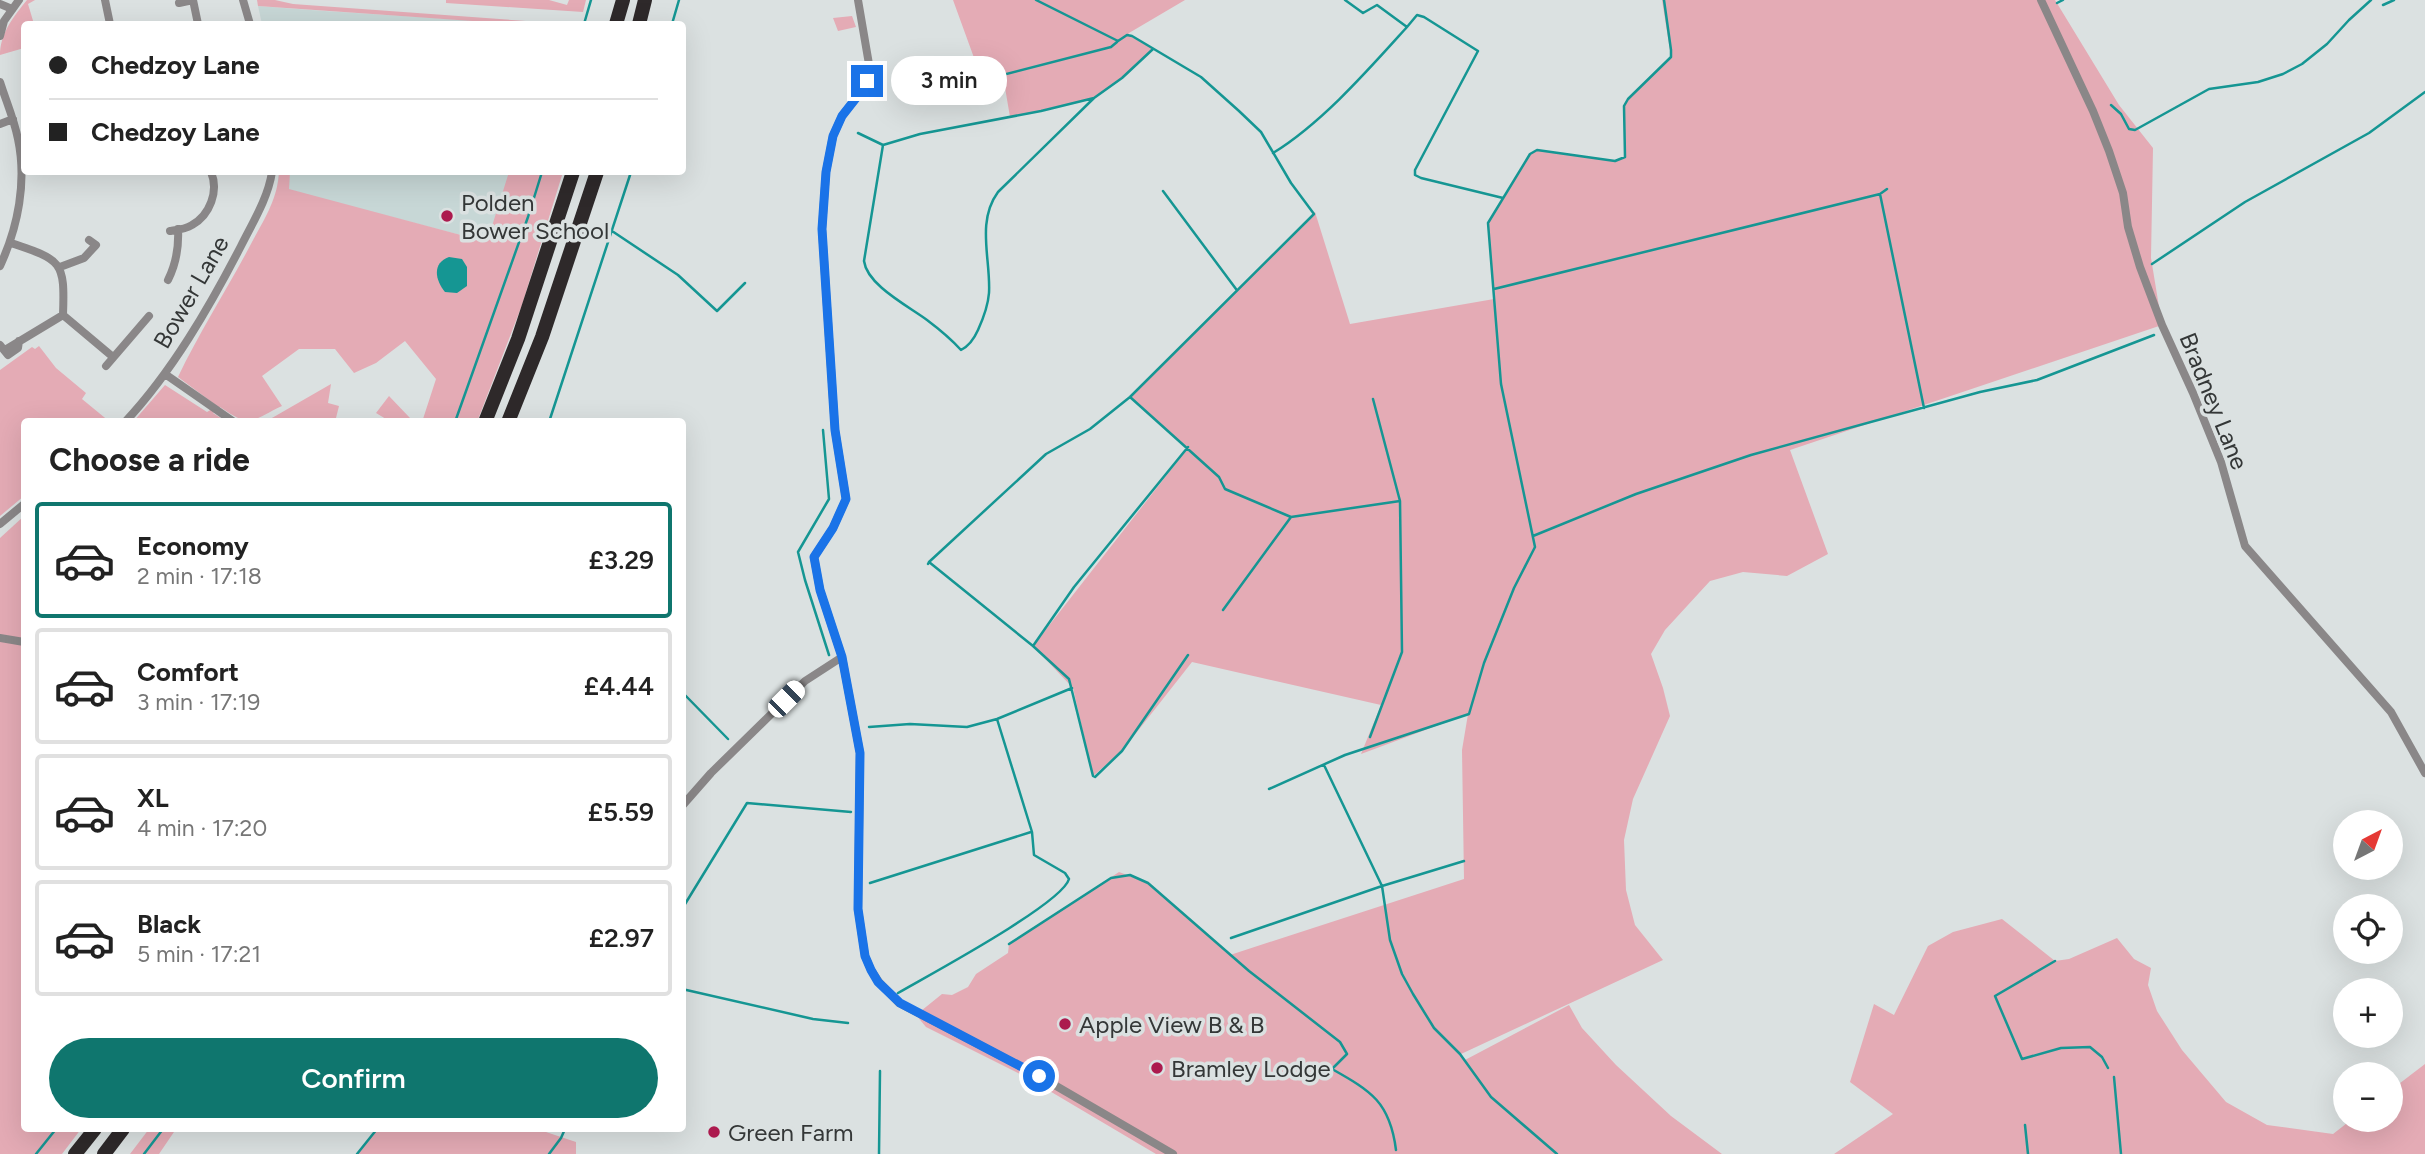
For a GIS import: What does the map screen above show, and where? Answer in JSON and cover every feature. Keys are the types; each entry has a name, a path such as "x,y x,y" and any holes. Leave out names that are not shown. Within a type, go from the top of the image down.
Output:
{"highway":[{"path":"618,21 623,0"},
{"path":"640,21 645,0"},
{"path":"487,418 519,339 572,175"},
{"path":"510,418 542,337 596,175"},
{"path":"75,1154 93,1132"},
{"path":"104,1154 121,1132"}],"street":[{"path":"0,36 4,21 19,0"},
{"path":"105,0 106,21"},
{"path":"178,4 193,0 197,21"},
{"path":"243,0 249,21"},
{"path":"858,0 870,70 860,93 842,116 833,136 826,172 822,229 835,430 846,499 833,528 814,557 820,590 842,657 860,753 858,909 865,956 878,982 900,1003 1039,1076 1172,1154"},
{"name":"Bradney Lane","path":"2041,0 2109,150 2123,193 2128,227 2140,267 2221,462 2245,546 2391,712 2425,773"},
{"path":"0,4 12,9"},
{"path":"0,82 19,141 21,170 16,224 0,266"},
{"path":"0,124 13,119"},
{"path":"169,281 179,244 174,230 190,226 206,214 214,196 212,175"},
{"name":"Bower Lane","path":"128,418 165,374 220,289 256,218 271,175"},
{"path":"60,267 84,258 95,241"},
{"path":"11,243 43,254 60,267 63,279 63,315 113,357"},
{"path":"3,348 8,355 18,348 19,341 63,315"},
{"path":"106,366 149,316"},
{"path":"165,374 228,418"},
{"path":"0,524 21,506"},
{"path":"0,638 21,642"},
{"path":"686,801 711,773 805,681 842,657"}],"shaded area":[{"path":"27,0 35,0 28,4 33,21 21,21 21,49 0,55 5,32"},
{"path":"257,0 275,0 293,4 527,21 472,21 258,6"},
{"path":"446,0 549,0 567,5 569,0 586,0 583,12 446,3"},
{"path":"953,0 1185,0 1129,33 1128,35 1153,49 1122,78 1094,98 1010,117 1002,70 981,77"},
{"path":"1662,0 2055,0 2119,105 2153,148 2151,258 2162,325 1790,450 1828,554 1787,576 1743,572 1710,581 1665,630 1651,654 1670,716 1633,799 1624,840 1626,890 1635,925 1663,960 1461,1054 1465,1060 1569,1005 1582,1028 1616,1065 1671,1116 1722,1154 1156,1154 1026,1077 926,1027 916,1015 942,994 952,995 968,987 976,974 1008,953 1009,944 1119,872 1148,883 1230,955 1464,879 1462,750 1468,714 1361,754 1381,705 1192,662 1122,751 1093,776 1073,688 1033,646 1188,448 1130,397 1315,212 1350,324 1494,299 1488,223 1530,154 1537,150 1615,161 1625,156 1624,106 1671,57"},
{"path":"258,6 482,21 261,21"},
{"path":"852,16 856,27 838,31 833,18"},
{"name":"Polden Bower School","path":"279,175 520,175 487,242 277,187"},
{"path":"279,175 290,175 289,189 487,242 508,175 562,175 522,305 479,418 423,418 436,379 405,341 376,363 354,373 335,349 299,349 262,376 282,406 259,418 239,418 220,407 213,413 221,418 136,418 165,385 207,412 217,406 178,377 266,217"},
{"path":"39,346 56,368 86,393 82,399 105,418 21,418 21,498 0,516 0,370 32,347 35,349"},
{"path":"331,384 328,403 339,406 336,418 272,418"},
{"path":"389,396 410,418 384,418 376,413"},
{"path":"21,519 21,1132 79,1132 62,1154 0,1154 0,538"},
{"path":"2002,919 2055,961 2069,959 2117,938 2134,959 2151,968 2148,985 2157,1011 2182,1050 2226,1102 2267,1125 2333,1134 2403,1132 2403,1081 2425,1064 2425,1154 1834,1154 1893,1114 1850,1082 1874,1004 1894,1015 1928,946 1953,932"},
{"path":"147,1132 174,1132 159,1154 130,1154"},
{"path":"375,1132 546,1132 576,1142 576,1154 357,1154"}],"water":[{"path":"449,257 462,259 467,267 467,286 457,293 445,292 437,277 440,263"}],"waterway":[{"path":"585,21 591,0"},
{"path":"673,21 679,0"},
{"path":"929,562 1046,454 1090,429 1130,397 1314,214 1291,183 1261,132 1201,77 1132,36 1127,35 1118,41 1036,0"},
{"path":"1345,0 1363,13 1377,5 1407,27 1417,15 1424,17 1478,51 1415,170 1415,175 1503,198"},
{"path":"1269,789 1345,755 1469,714 1484,663 1514,588 1535,547 1501,384 1488,223 1530,154 1537,150 1615,161 1625,157 1624,106 1671,57 1664,0"},
{"path":"2057,3 2063,0"},
{"path":"2111,105 2121,114 2129,129 2135,130 2209,89 2258,82 2283,74 2302,64 2327,44 2371,0"},
{"path":"2383,5 2394,0"},
{"path":"1273,153 1327,111 1407,27"},
{"path":"983,80 1111,47 1117,42"},
{"path":"858,133 883,145 920,134 1094,98 1122,78 1153,49"},
{"path":"2152,264 2245,202 2369,133 2425,92"},
{"path":"883,145 864,261 867,270 880,287 931,323 961,350 975,336 988,303 986,228 991,204 998,192 1094,98"},
{"path":"456,418 541,175"},
{"path":"550,418 630,175"},
{"path":"1887,189 1880,194 1924,408"},
{"path":"1163,191 1236,289"},
{"path":"1494,289 1880,194"},
{"path":"612,231 678,275 717,311 745,283"},
{"path":"1533,536 1636,494 1751,455 1980,392 2037,380 2154,335"},
{"path":"1130,397 1219,477 1225,489 1291,517 1400,501"},
{"path":"1370,737 1402,652 1400,501 1373,399"},
{"path":"823,430 829,499 798,552 829,655"},
{"path":"1033,646 1074,587 1188,447"},
{"path":"1223,610 1291,517"},
{"path":"928,564 929,562 1033,646 1069,679 1095,777 1122,751 1188,655"},
{"path":"869,727 910,724 967,727 997,719 1072,688"},
{"path":"686,696 728,739"},
{"path":"898,993 1019,922 1061,890 1069,879 1065,873 1034,855 1032,832 997,719"},
{"path":"1324,765 1382,886 1390,940 1402,974 1413,994 1434,1028 1460,1054 1491,1097 1557,1154"},
{"path":"686,902 747,803 851,812"},
{"path":"870,883 1031,832"},
{"path":"1231,938 1464,861"},
{"path":"1009,944 1111,878 1130,875 1148,883 1249,971 1340,1042 1347,1054 1332,1069 1358,1084 1376,1100 1389,1120 1396,1150"},
{"path":"2055,961 1995,996 2022,1059 2061,1048 2090,1047 2102,1057 2108,1068"},
{"path":"686,990 813,1019 848,1023"},
{"path":"879,1154 880,1071"},
{"path":"2114,1077 2121,1154"},
{"path":"2025,1125 2028,1154"},
{"path":"36,1154 54,1132"},
{"path":"144,1154 161,1132"},
{"path":"357,1154 375,1132"},
{"path":"549,1154 564,1132"}],"place":[{"name":"Polden Bower School","path":"447,216"},
{"name":"Apple View B & B","path":"1065,1024"},
{"name":"Bramley Lodge","path":"1157,1068"},
{"name":"Green Farm","path":"714,1132"}],"route":[{"path":"867,81 842,116 833,136 826,172 822,229 835,430 846,499 833,528 814,557 820,590 842,657 860,753 858,909 865,956 878,982 900,1003 1039,1076"}]}
